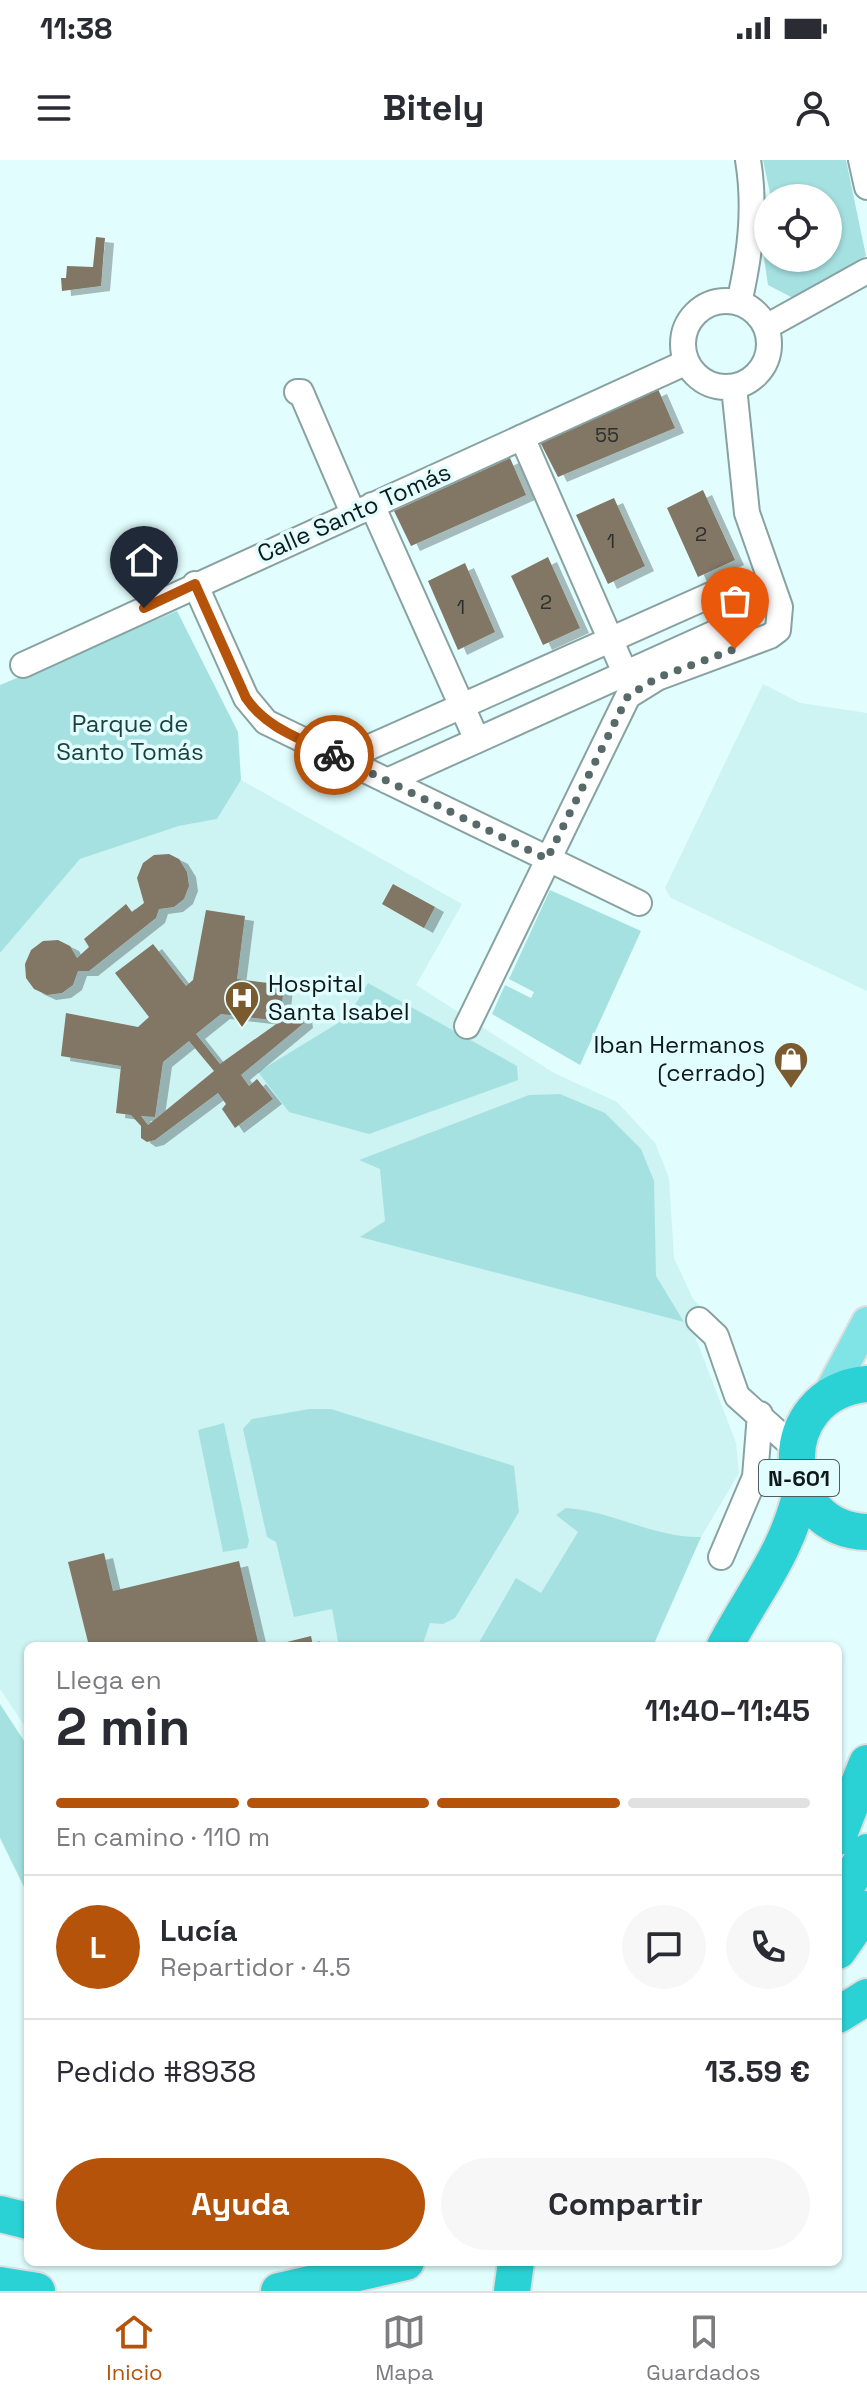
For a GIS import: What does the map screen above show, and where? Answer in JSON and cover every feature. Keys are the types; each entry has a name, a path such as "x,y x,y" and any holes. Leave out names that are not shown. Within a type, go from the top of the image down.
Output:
{"highway":[{"path":"820,1401 849,1386 867,1384"},
{"name":"N-601","path":"727,1642 776,1563 793,1527 802,1488 796,1449 805,1420 820,1401"},
{"name":"N-601","path":"802,1488 827,1519 861,1533"},
{"name":"N-601","path":"744,1642 761,1606 794,1561 818,1541 861,1533"},
{"path":"842,1827 867,1763"},
{"path":"842,1893 867,1852"},
{"path":"842,1945 867,1909"},
{"path":"842,2013 867,1997"},
{"path":"0,2214 24,2220"},
{"path":"279,2291 388,2266"},
{"path":"0,2285 37,2291"}],"main road":[{"path":"820,1401 867,1322"}],"street":[{"path":"739,303 748,261 752,211 748,160"},
{"path":"861,160 867,187"},
{"path":"766,327 867,271"},
{"path":"723,301 739,303 750,308 766,327 768,353 764,365 756,375 734,387 707,383 687,362 683,346 685,330 694,315 707,305 723,301"},
{"name":"Calle Santo Tomás","path":"23,665 687,362"},
{"path":"467,1026 628,696 657,678 770,636 778,630 780,607 747,513 734,387"},
{"path":"297,392 301,392 362,509 477,740"},
{"path":"522,437 625,673"},
{"path":"195,584 246,698 266,722 639,903"},
{"path":"343,759 722,590 738,591 746,603 743,618 737,623 387,781"},
{"path":"699,1320 716,1336 737,1396 796,1449"},
{"path":"760,1414 795,1413 820,1401"},
{"path":"721,1557 722,1522 755,1477 760,1414"}],"shaded area":[{"path":"763,684 800,703 867,713 867,991 671,898 665,888"},
{"path":"241,780 462,904 416,985 554,1073 617,1102 655,1143 669,1178 674,1258 693,1299 704,1310 693,1331 736,1443 739,1473 701,1537 655,1642 24,1642 24,1725 0,1689 0,953 80,859 179,826 217,819"}],"green space":[{"path":"763,160 846,160 866,256 842,270 842,184 768,184"},
{"path":"766,272 838,272 793,298 768,285"},
{"name":"Parque de Santo Tomás","path":"177,611 238,732 241,780 217,819 179,826 80,859 0,953 0,685"},
{"path":"550,890 641,931 580,1065 492,1014 505,985 531,998 534,992 509,979"},
{"path":"368,983 517,1066 518,1080 369,1134 289,1112 258,1072 348,1017"},
{"path":"560,1094 605,1113 641,1149 654,1181 656,1276 684,1322 360,1237 385,1221 380,1169 359,1160 529,1095"},
{"path":"309,1409 331,1409 514,1466 519,1512 455,1618 443,1624 430,1623 423,1642 338,1642 332,1609 294,1617 276,1542 267,1537 243,1429 252,1419"},
{"path":"224,1423 249,1541 247,1548 223,1552 198,1430"},
{"path":"566,1508 583,1510 667,1533 701,1537 655,1642 479,1642 516,1578 541,1593 578,1532 556,1515"},
{"path":"0,1704 24,1741 24,1887 0,1838"}],"building":[{"path":"96,237 105,238 101,286 62,291 61,278 66,278 67,266 93,267"},
{"path":"658,389 675,428 558,477 540,442"},
{"path":"510,458 526,495 411,546 394,511"},
{"path":"703,490 735,560 698,577 667,508"},
{"path":"614,498 645,566 608,584 576,515"},
{"path":"548,557 580,628 543,645 511,576"},
{"path":"465,563 495,632 458,650 428,581"},
{"path":"169,854 179,859 187,872 189,886 184,899 174,907 159,909 156,918 89,971 78,971 73,985 62,993 47,995 34,989 26,978 25,964 31,950 43,941 58,940 70,946 77,958 89,947 84,939 126,904 132,912 144,903 137,878 143,863 154,855"},
{"path":"393,884 435,907 424,928 382,904"},
{"path":"206,910 245,916 237,979 284,985 280,1021 221,1014 196,1034 220,1064 293,1012 303,1016 304,1023 241,1075 249,1086 257,1079 273,1099 235,1128 222,1109 226,1104 218,1093 155,1140 147,1142 141,1138 141,1126 131,1115 116,1113 121,1066 61,1056 66,1013 138,1027 149,1017 115,973 153,944 186,986 193,980","holes":["189,1041 214,1071 148,1125 141,1116 155,1117 163,1062"]},
{"path":"104,1553 113,1591 239,1561 258,1642 88,1642 68,1562"},
{"path":"311,1636 312,1642 287,1642"}],"way so far":[{"path":"334,755 547,859 628,696 657,678 735,649"}],"place":[{"name":"Hospital Santa Isabel","path":"242,1029"},
{"name":"Iban Hermanos (cerrado)","path":"791,1090"}],"route":[{"path":"144,608 195,584 255,712 266,722 334,755"}]}
